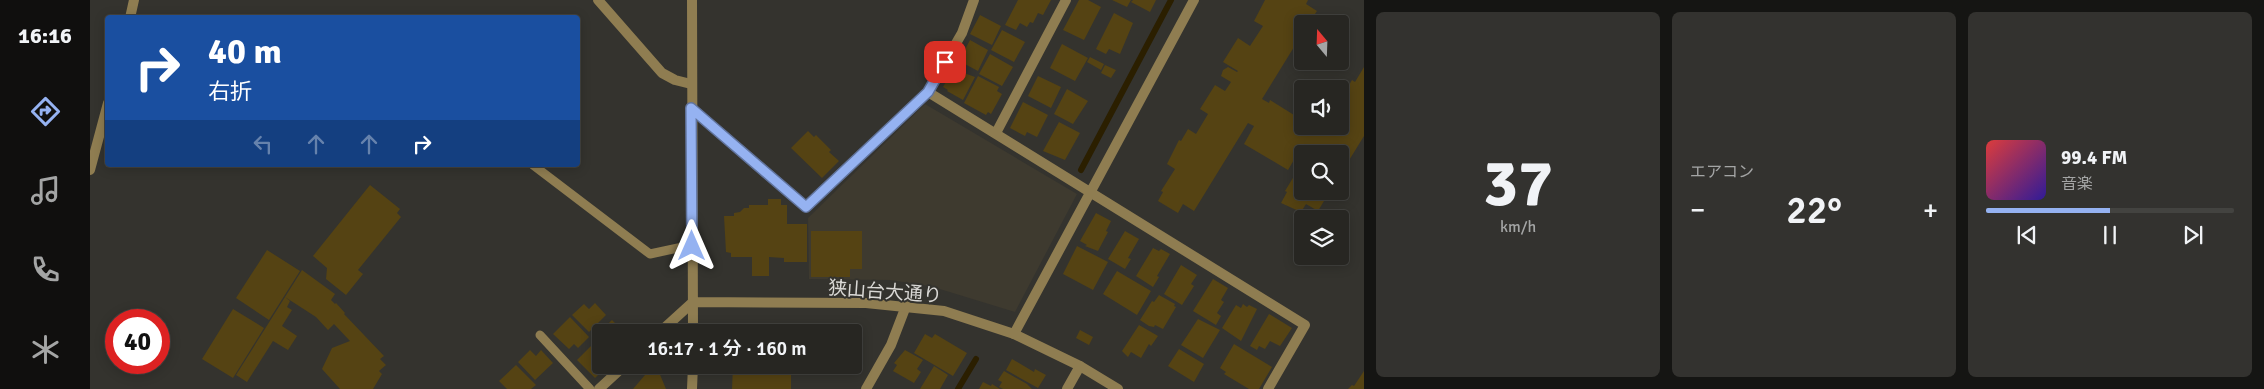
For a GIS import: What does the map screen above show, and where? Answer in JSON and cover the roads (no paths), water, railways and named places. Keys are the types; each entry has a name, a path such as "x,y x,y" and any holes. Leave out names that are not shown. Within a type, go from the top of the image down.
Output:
{"street":[{"path":"131,15 134,0"},
{"path":"598,0 662,73 674,80 691,84"},
{"path":"692,0 693,324"},
{"path":"691,108 806,207 928,92 962,33 974,0"},
{"path":"996,133 1066,0"},
{"path":"1014,334 1194,0"},
{"path":"928,92 1305,325 1268,389"},
{"path":"90,170 105,114"},
{"path":"669,324 693,302"},
{"name":"狭山台大通り","path":"693,302 866,303 944,311 1014,334 1080,366 1118,389"},
{"path":"866,389 891,345 906,306"},
{"path":"1067,389 1080,366"},
{"path":"600,389 616,374"},
{"path":"692,374 692,389"}],"lane":[{"path":"536,167 650,254 692,246"},
{"path":"540,335 590,389"}],"waterway":[{"path":"1081,170 1171,0"},
{"path":"958,389 976,359"}]}
